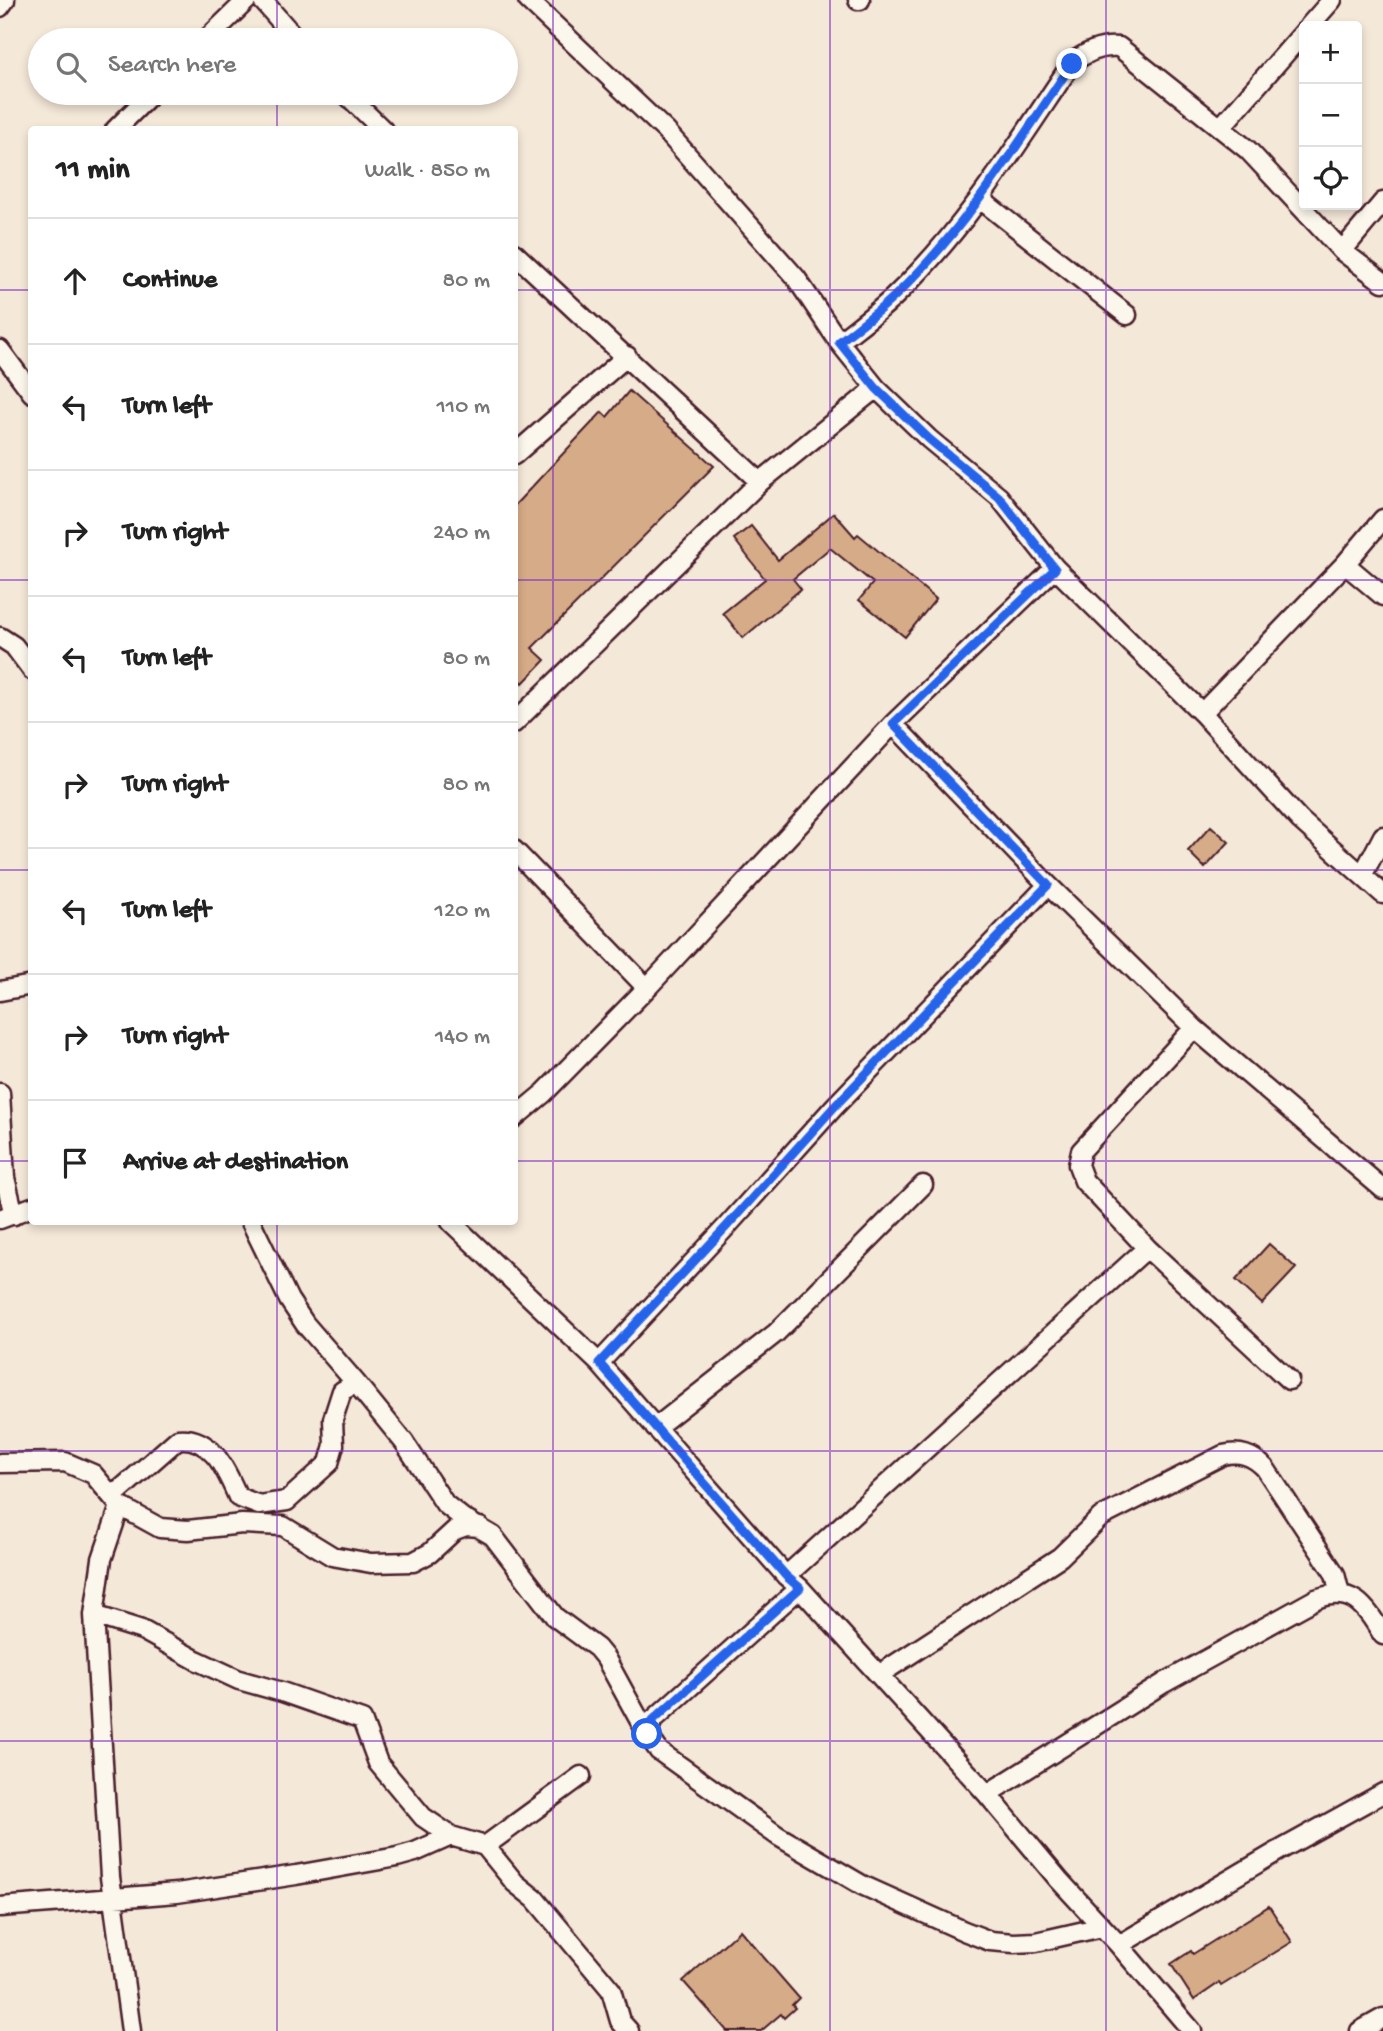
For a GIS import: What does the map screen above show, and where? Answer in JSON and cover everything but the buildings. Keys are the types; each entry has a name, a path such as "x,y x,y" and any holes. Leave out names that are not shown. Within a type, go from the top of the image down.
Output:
{"street":[{"path":"0,7 5,0"},
{"path":"218,28 247,0"},
{"path":"262,0 286,28"},
{"path":"528,0 666,131 796,278 839,342 876,388 929,439 999,497 1055,569 1202,713 1300,820 1383,894"},
{"path":"1313,21 1332,0"},
{"path":"1221,127 1299,38"},
{"path":"839,342 896,295 943,246 980,199 1072,64 1082,55 1105,46 1119,47 1221,127 1248,150 1342,251 1383,282"},
{"path":"119,126 140,105"},
{"path":"357,105 379,126"},
{"path":"980,199 1127,315"},
{"path":"1342,251 1383,202"},
{"path":"519,265 627,356 760,482"},
{"path":"0,350 28,388"},
{"path":"518,452 627,356"},
{"path":"518,719 760,482 876,388"},
{"path":"1202,713 1345,564 1383,519"},
{"path":"1345,564 1383,596"},
{"path":"518,1115 544,1093 647,988 893,724 1055,569"},
{"path":"0,637 14,646 28,665"},
{"path":"893,724 1048,885 1194,1028 1383,1189"},
{"path":"1363,874 1383,836"},
{"path":"518,854 647,988"},
{"path":"599,1363 835,1106 1048,885"},
{"path":"0,991 28,986"},
{"path":"1194,1028 1081,1152 1078,1165 1084,1181 1147,1248 1289,1380"},
{"path":"0,1093 7,1217 28,1209"},
{"path":"655,1428 776,1333 923,1185"},
{"path":"252,1225 289,1300 305,1324 404,1442 445,1504 464,1519 493,1535 555,1617 597,1648 659,1751 778,1836 862,1885 941,1922 990,1941 1014,1943 1036,1942 1102,1927"},
{"path":"454,1225 599,1363 786,1576 880,1674 987,1794 1192,2031"},
{"path":"786,1576 1147,1248"},
{"path":"131,2031 113,1898 94,1615 102,1559 117,1501 178,1439 192,1438 206,1444 228,1474 238,1497 259,1505 287,1500 330,1464 334,1445 333,1419 342,1391 356,1383"},
{"path":"880,1674 1060,1558 1101,1517 1223,1455 1235,1452 1254,1458 1265,1468 1335,1574 1340,1594"},
{"path":"0,1463 65,1462 93,1474 117,1501 160,1528 188,1530 242,1524 284,1526 332,1556 371,1563 413,1562 430,1553 455,1530 466,1526 480,1527"},
{"path":"647,1734 653,1720 800,1588"},
{"path":"987,1794 1164,1683 1316,1599 1340,1594 1351,1597 1360,1603 1383,1634"},
{"path":"94,1615 142,1629 196,1660 239,1680 362,1720 378,1763 423,1817 451,1836 485,1846 515,1883 535,1899 611,1990 620,2021 629,2031"},
{"path":"485,1846 581,1776"},
{"path":"1119,1945 1383,1793"},
{"path":"0,1907 177,1892 322,1871 415,1852 451,1836"},
{"path":"1360,2031 1383,2018"}],"route":[{"path":"647,1734 653,1720 800,1588 786,1576 599,1363 835,1106 1048,885 893,724 1055,569 999,497 929,439 876,388 839,342 896,295 943,246 980,199 1072,64"}]}
